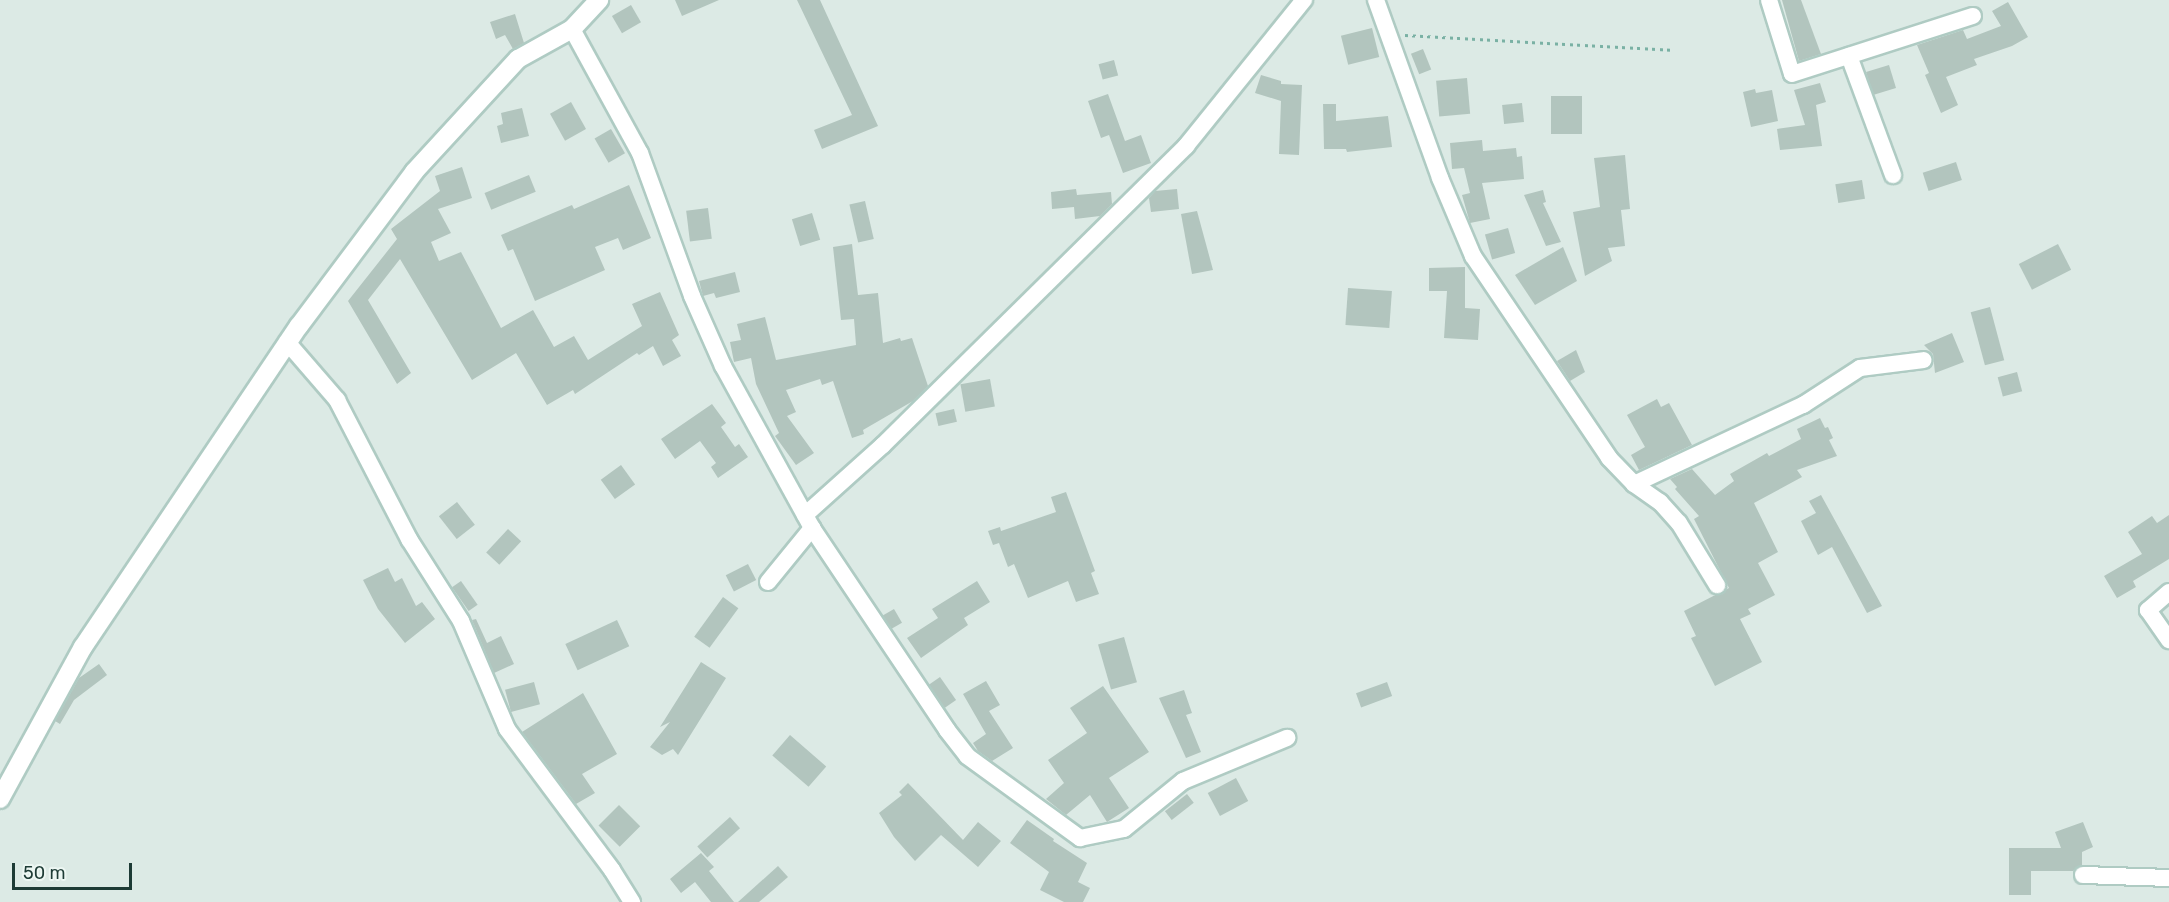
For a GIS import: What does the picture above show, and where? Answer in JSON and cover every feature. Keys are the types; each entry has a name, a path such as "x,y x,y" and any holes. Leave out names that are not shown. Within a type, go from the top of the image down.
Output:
{"street":[{"path":"0,799 83,647 288,342 414,172 518,59 572,29 599,0"},
{"path":"768,582 808,522 1186,146 1304,0"},
{"path":"1376,0 1440,178 1473,256 1609,458 1634,484 1660,502 1679,523 1717,585"},
{"path":"1769,0 1792,75 1973,16"},
{"path":"572,29 640,153 692,296 723,366 808,522 947,730 967,756 1080,838 1124,829 1184,781 1287,738"},
{"path":"1849,56 1893,175"},
{"path":"288,342 337,400 409,539 461,621 507,729 612,870 632,902"},
{"path":"1634,484 1803,405 1860,368 1924,360"},
{"path":"2169,592 2148,610 2169,640"},
{"path":"2083,875 2169,878"}],"path":[{"path":"1388,34 1671,50"}],"building":[{"path":"675,0 719,0 682,16"},
{"path":"797,0 820,0 878,126 822,149 814,130 852,115"},
{"path":"1782,0 1801,0 1821,54 1799,61"},
{"path":"2008,2 2028,37 2012,46 1974,59 1977,65 1946,77 1958,105 1941,113 1925,75 1929,73 1917,45 1963,30 1967,39 2001,26 1992,11"},
{"path":"631,5 641,22 622,33 612,16"},
{"path":"515,14 524,43 513,49 505,35 496,39 490,22"},
{"path":"1372,28 1379,57 1348,65 1341,36"},
{"path":"1423,49 1431,69 1419,74 1411,54"},
{"path":"1114,60 1118,75 1103,80 1099,64"},
{"path":"1889,65 1896,88 1873,95 1866,72"},
{"path":"1261,75 1281,81 1281,84 1302,85 1299,155 1279,154 1281,101 1255,93"},
{"path":"1467,78 1470,114 1439,117 1436,81"},
{"path":"1820,83 1826,102 1816,105 1822,146 1780,150 1777,129 1805,125 1794,90"},
{"path":"1755,89 1756,93 1772,90 1778,121 1751,127 1743,92"},
{"path":"1108,94 1125,141 1141,135 1151,163 1123,173 1109,135 1101,138 1088,101"},
{"path":"1551,96 1582,96 1582,134 1551,134"},
{"path":"571,102 586,129 565,141 550,114"},
{"path":"1522,103 1524,122 1504,124 1502,105"},
{"path":"1323,104 1336,104 1336,121 1388,116 1392,147 1347,152 1346,149 1324,149"},
{"path":"522,108 529,136 501,143 497,126 503,124 501,113"},
{"path":"611,129 625,153 609,163 595,138"},
{"path":"1482,140 1483,151 1516,148 1517,157 1522,156 1524,179 1482,183 1490,219 1470,223 1462,195 1470,193 1464,168 1452,169 1450,143"},
{"path":"1625,155 1630,209 1621,210 1625,246 1608,248 1612,261 1585,276 1573,212 1600,207 1594,158"},
{"path":"1956,162 1962,180 1929,191 1923,173"},
{"path":"462,167 472,198 438,209 451,233 431,242 439,261 461,252 501,328 533,310 554,347 574,336 588,360 642,326 632,304 660,292 679,335 672,340 681,356 663,366 653,346 639,355 637,353 575,394 573,390 547,405 516,353 472,380 400,259 368,300 411,373 397,384 348,301 397,239 391,229 440,191 435,176"},
{"path":"529,175 536,192 491,210 484,193"},
{"path":"1862,180 1865,199 1838,203 1835,184"},
{"path":"629,185 651,238 623,250 618,238 595,247 605,270 535,301 513,249 508,251 501,235 572,205 574,209"},
{"path":"1076,189 1077,195 1111,192 1112,204 1100,216 1075,219 1074,207 1052,209 1051,192"},
{"path":"1177,189 1179,209 1151,212 1149,198 1155,191"},
{"path":"1543,190 1546,202 1543,203 1561,242 1546,246 1524,195"},
{"path":"865,201 874,239 858,243 849,205"},
{"path":"708,208 712,239 690,241 686,211"},
{"path":"1197,211 1213,270 1192,274 1181,214"},
{"path":"812,213 820,240 800,246 792,219"},
{"path":"1508,228 1515,253 1492,260 1485,235"},
{"path":"852,244 858,295 878,293 883,343 900,338 901,341 912,338 928,386 913,401 863,430 864,434 852,438 833,381 822,385 820,379 786,390 796,412 787,416 814,453 796,465 775,436 779,433 756,384 751,358 734,362 730,342 741,340 737,324 765,317 776,360 856,345 854,319 841,320 833,247"},
{"path":"2058,244 2071,270 2032,290 2019,264"},
{"path":"1563,247 1577,281 1535,305 1515,275"},
{"path":"1465,267 1465,308 1480,309 1478,340 1444,338 1447,291 1429,291 1429,268"},
{"path":"735,272 740,292 716,298 714,293 703,296 699,281"},
{"path":"1348,288 1392,291 1389,328 1345,325"},
{"path":"1990,307 2004,360 1985,365 1971,312"},
{"path":"1952,333 1964,362 1935,373 1933,354 1924,345"},
{"path":"1576,350 1585,372 1570,381 1557,361"},
{"path":"2017,372 2022,391 2003,396 1998,377"},
{"path":"990,379 995,407 965,412 960,384"},
{"path":"1657,399 1661,407 1669,403 1692,445 1639,470 1631,455 1645,447 1627,415"},
{"path":"712,404 726,423 721,427 735,447 739,444 748,457 718,478 711,467 716,463 700,441 675,459 661,439"},
{"path":"954,409 957,422 938,426 935,413"},
{"path":"1820,418 1825,428 1828,427 1833,438 1829,440 1837,456 1797,470 1802,477 1754,503 1778,552 1758,563 1775,595 1748,609 1751,614 1740,619 1762,662 1715,686 1691,638 1696,636 1684,611 1729,588 1694,519 1699,516 1675,489 1677,487 1670,479 1692,469 1715,495 1734,481 1730,474 1767,453 1769,456 1801,439 1797,429"},
{"path":"621,465 635,484 615,499 601,480"},
{"path":"1066,492 1095,571 1091,573 1099,594 1076,602 1068,581 1028,598 1014,564 1008,567 999,543 993,545 988,531 1000,527 1001,531 1056,512 1051,497"},
{"path":"1821,495 1882,606 1867,613 1832,547 1818,555 1801,521 1816,513 1809,501"},
{"path":"457,502 475,525 457,539 439,516"},
{"path":"2169,515 2169,559 2133,581 2136,587 2117,598 2104,576 2142,554 2128,532 2152,516 2157,523"},
{"path":"508,529 521,541 499,565 486,552"},
{"path":"748,564 756,580 734,591 726,575"},
{"path":"388,568 395,582 402,578 416,606 422,602 435,619 405,643 378,609 363,580"},
{"path":"461,581 478,605 469,611 452,587"},
{"path":"977,581 990,602 964,618 968,625 921,658 907,638 938,618 932,609"},
{"path":"723,597 738,608 710,648 694,637"},
{"path":"894,609 902,623 891,629 883,616"},
{"path":"476,619 487,643 501,636 514,664 494,673 472,620"},
{"path":"617,620 629,646 578,670 565,644"},
{"path":"1124,637 1137,682 1111,690 1098,644"},
{"path":"701,662 726,678 678,755 673,749 662,755 650,747 670,722 660,727"},
{"path":"99,664 107,675 74,700 60,724 55,721 79,678"},
{"path":"940,677 956,700 945,708 929,685"},
{"path":"986,681 1000,705 989,711 1013,748 992,761 978,751 973,743 986,734 963,694"},
{"path":"534,682 540,704 511,712 505,690"},
{"path":"1387,682 1392,696 1361,707 1356,693"},
{"path":"1103,686 1149,752 1109,778 1129,808 1107,822 1090,795 1066,815 1046,799 1064,783 1048,760 1087,733 1070,708"},
{"path":"1184,690 1192,713 1186,715 1201,752 1186,758 1159,698"},
{"path":"583,693 617,754 582,774 595,793 576,804 522,732"},
{"path":"790,735 826,766 809,787 772,755"},
{"path":"1236,778 1248,801 1220,816 1208,793"},
{"path":"908,783 963,840 978,822 1001,841 978,867 941,835 915,861 894,837 879,813 902,795 899,792"},
{"path":"1187,794 1194,803 1172,820 1165,811"},
{"path":"619,805 640,826 620,847 598,826"},
{"path":"730,817 740,828 707,858 697,846"},
{"path":"1027,820 1054,839 1053,841 1087,863 1078,882 1090,888 1083,902 1064,902 1040,890 1049,872 1010,843"},
{"path":"2083,822 2093,847 2082,852 2082,865 2073,871 2031,871 2031,895 2009,895 2009,848 2061,848 2055,832"},
{"path":"701,853 714,867 709,871 734,902 711,902 695,882 681,893 670,879"},
{"path":"778,866 788,877 759,902 738,902"}]}
